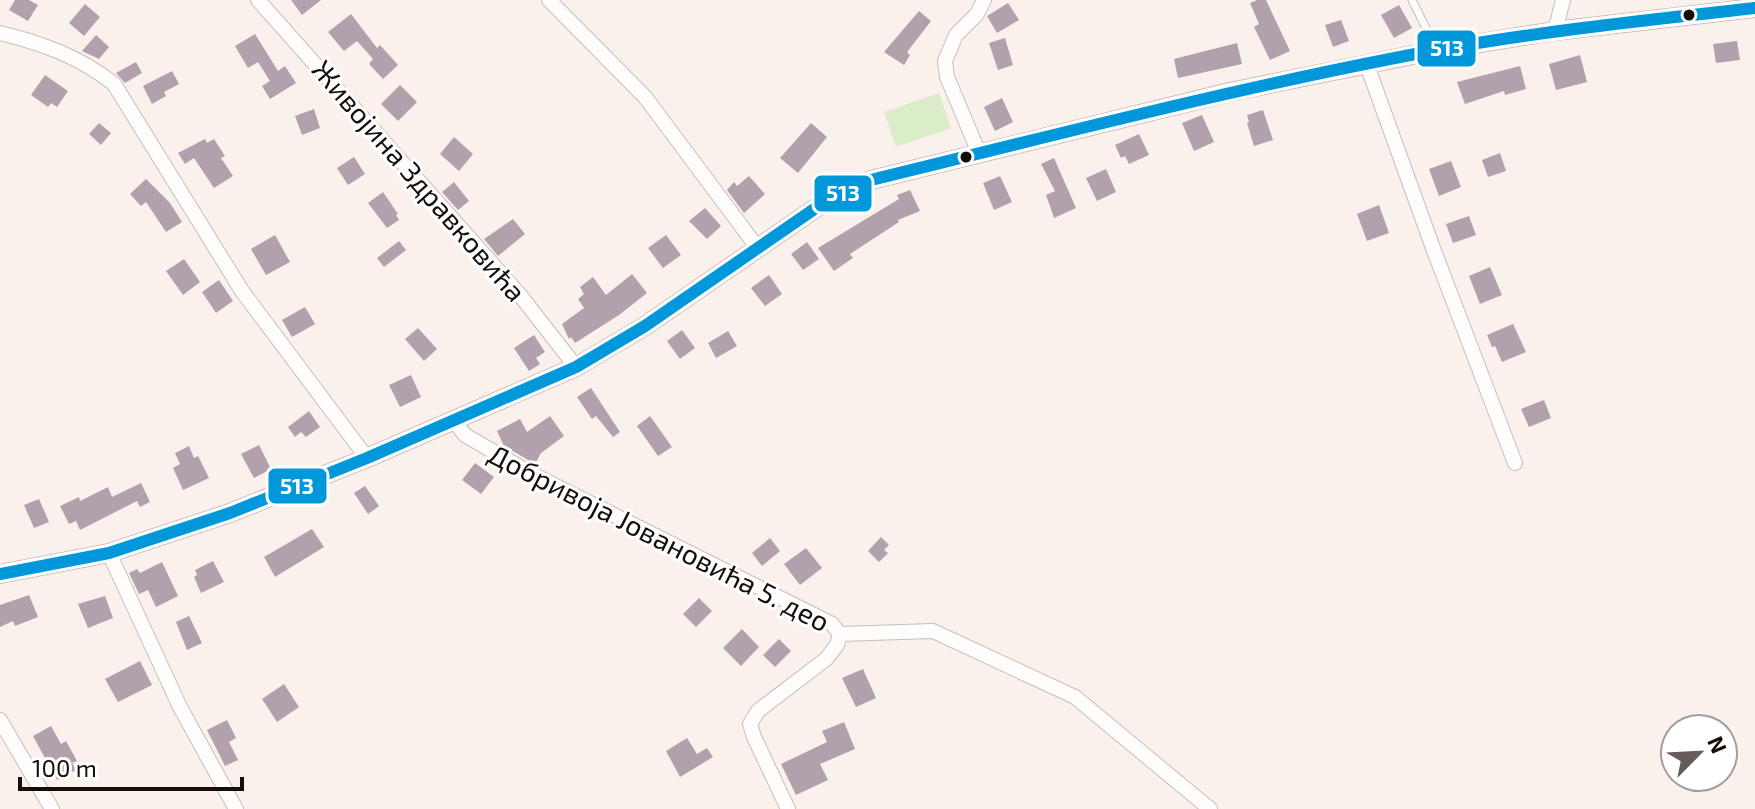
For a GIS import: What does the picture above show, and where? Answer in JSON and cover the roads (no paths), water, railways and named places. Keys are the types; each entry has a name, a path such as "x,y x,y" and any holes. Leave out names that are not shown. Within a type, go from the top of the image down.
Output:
{"street":[{"name":"Живојина Здравковића","path":"258,0 520,295 576,367"},
{"path":"549,0 645,97 757,247"},
{"path":"979,153 947,77 945,61 956,35 977,14 984,0"},
{"path":"1555,31 1563,0"},
{"path":"0,574 109,553 230,513 367,458 576,367 645,326 823,203 856,186 1230,92 1437,50 1555,31 1755,8"},
{"path":"0,33 45,44 96,70 114,84 242,291 367,458"},
{"path":"1367,65 1515,463"},
{"name":"Добривоја Јовановића 5. део","path":"454,421 465,435 530,473 832,624 840,634 831,654 758,711 750,724 788,809"},
{"path":"109,553 180,707 236,809"},
{"path":"840,634 933,631 1075,697 1210,809"},
{"path":"0,720 52,809"}],"lane":[{"path":"1412,0 1437,50"}]}
